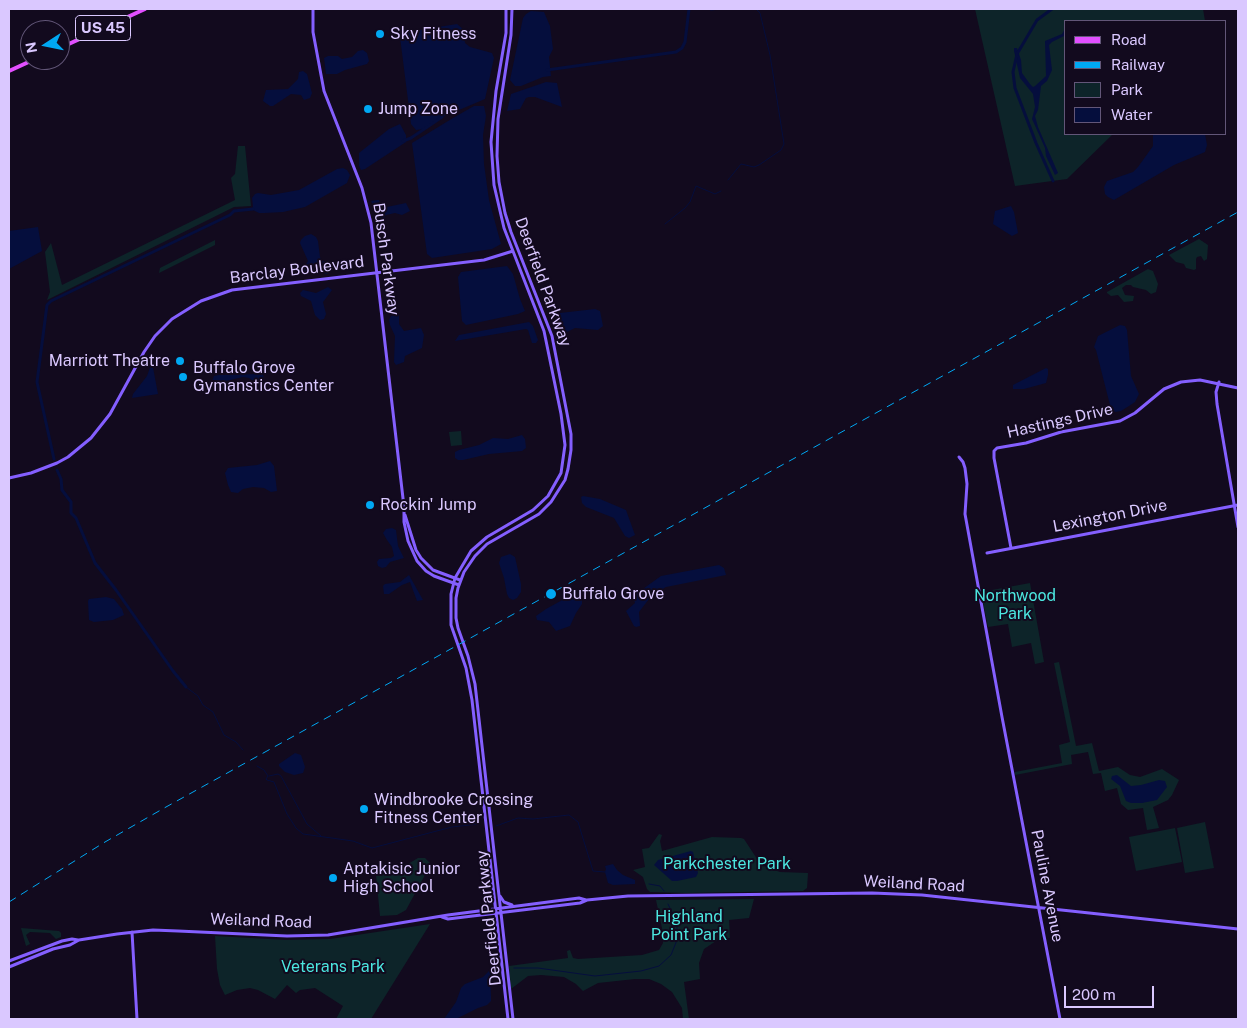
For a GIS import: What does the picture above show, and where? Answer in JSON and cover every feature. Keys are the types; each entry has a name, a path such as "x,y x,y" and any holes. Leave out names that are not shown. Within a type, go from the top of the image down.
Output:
{"main road":[{"name":"US 45","path":"70,43 145,9"},
{"name":"Busch Parkway","path":"311,9 324,91 362,188 371,223 405,514 416,550 421,558 433,570 455,578 459,582"},
{"name":"Deerfield Parkway","path":"506,9 506,33 494,110 491,150 494,185 498,206 512,251 540,320 548,346 564,434 563,466 555,485 540,504 487,537 466,558 453,583 450,604 451,625 468,676 508,1019"},
{"name":"Deerfield Parkway","path":"512,9 511,35 498,119 497,156 503,205 517,249 552,336 570,434 570,461 565,480 551,502 539,514 487,544 468,564 459,582 456,598 456,618 475,684 513,1019"},
{"name":"Barclay Boulevard","path":"9,478 31,474 56,463 68,457 91,438 110,414 144,352 155,336 172,319 193,305 212,296 232,290 484,260 517,249"},
{"name":"Hastings Drive","path":"1011,548 994,458 994,451 997,448 1026,443 1061,432 1120,421 1135,413 1164,389 1181,382 1200,380 1219,382"},
{"path":"1238,388 1219,382 1216,397 1236,505 1238,527"},
{"name":"Pauline Avenue","path":"958,456 963,462 967,477 965,506 970,539 1060,1019"},
{"name":"Lexington Drive","path":"987,553 1236,505"},
{"name":"Busch Parkway","path":"405,514 404,522 408,541 416,561 431,574 453,583 459,582"},
{"path":"498,893 504,902 515,906"},
{"name":"Weiland Road","path":"79,940 132,932 178,930 309,936 344,933 442,917 496,911 515,906 579,898 587,900 645,896 872,893 922,895 1238,929"},
{"name":"Weiland Road","path":"500,910 580,903 587,900"},
{"path":"132,932 137,1019"},
{"path":"9,961 62,941 79,940"},
{"path":"9,967 79,940"}],"green space":[{"path":"975,9 1203,9 1205,20 1064,20 1064,135 1112,135 1067,179 1015,186"},
{"path":"238,146 245,146 251,206 234,207 47,300 50,292 45,252 51,243 62,285 235,200 231,178 235,174"},
{"path":"1199,239 1208,245 1207,259 1204,261 1201,256 1197,257 1196,269 1186,268 1184,264 1176,262 1169,255"},
{"path":"215,240 215,245 159,273 160,268"},
{"path":"1148,269 1153,271 1158,284 1156,292 1151,294 1146,290 1126,285 1122,288 1125,295 1134,296 1133,301 1124,302 1118,295 1111,296 1107,293 1107,292"},
{"path":"461,431 462,445 451,446 449,432"},
{"name":"Northwood Park","path":"1030,583 1044,662 1035,664 1031,643 1012,647 1008,624 988,627 981,592"},
{"path":"1059,662 1076,746 1092,743 1099,771 1118,767 1130,775 1140,777 1162,769 1179,780 1168,800 1153,807 1159,828 1147,830 1143,808 1128,810 1121,804 1117,788 1105,791 1101,773 1093,774 1088,752 1071,755 1072,764 1015,775 1015,772 1062,763 1059,745 1070,742 1054,663"},
{"path":"1205,822 1214,868 1185,873 1177,828"},
{"path":"1175,828 1182,862 1136,871 1129,837"},
{"name":"Parkchester Park","path":"659,834 662,835 660,841 662,851 712,837 744,839 761,865 780,872 808,873 807,888 803,891 650,892 643,877 633,870 645,867 642,849 649,848"},
{"path":"418,858 425,858 431,864 406,910 397,915 380,916 375,865 386,865 390,869 401,864 408,864"},
{"name":"Highland Point Park","path":"754,899 749,918 729,920 730,938 719,939 704,949 699,963 700,979 684,982 689,1019 683,1019 682,1008 672,992 661,984 649,979 598,983 583,991 564,977 541,975 528,976 511,989 509,966 568,958 567,951 570,950 573,958 578,959 642,955 659,950 663,943 663,933 656,900"},
{"name":"Veterans Park","path":"430,924 371,1019 336,1019 343,1006 315,988 300,990 296,993 287,985 275,999 250,988 237,990 225,995 220,985 215,936 286,940 330,939"},
{"path":"21,928 59,931 61,937 56,939 50,933 30,932 26,935 30,944 26,946"}],"water":[{"path":"531,11 544,12 550,26 553,49 549,57 551,76 543,77 521,86 515,86 510,80 523,18"},
{"path":"457,24 463,29 465,43 470,47 492,53 494,58 485,99 440,118 423,129 416,130 411,124 400,37 407,32"},
{"path":"1064,30 1064,36 1049,45 1052,70 1047,81 1041,86 1038,110 1035,116 1058,173 1055,175 1032,119 1035,107 1033,94 1020,78 1014,48 1017,48 1021,60 1022,73 1033,87 1046,76 1045,41 1062,34"},
{"path":"363,50 367,53 369,61 367,64 337,74 326,74 324,58 328,56 338,56 342,59 352,57 358,51"},
{"path":"303,71 307,74 312,93 310,98 304,100 301,95 291,94 273,106 263,101 266,90 288,89 298,79 299,72"},
{"path":"546,82 557,83 562,107 535,97 529,97 526,98 520,109 507,111 511,94"},
{"path":"474,106 484,106 486,116 483,135 484,164 489,200 501,244 492,249 432,258 427,254 412,143"},
{"path":"400,124 406,135 406,142 361,170 359,166 359,153 389,129"},
{"path":"1153,135 1205,135 1207,145 1205,152 1174,165 1114,200 1108,197 1105,194 1104,187 1107,181 1133,172 1153,146"},
{"path":"343,168 350,175 347,183 305,207 283,212 264,213 251,209 253,207 252,198 255,194 271,195 299,190 337,169"},
{"path":"379,200 382,208 406,203 410,211 402,215 395,213 386,215 384,230 382,231 377,227 376,213 371,201"},
{"path":"1011,206 1018,233 1012,236 993,224 995,211"},
{"path":"38,227 42,251 9,269 9,231"},
{"path":"311,234 318,241 322,261 330,263 332,266 332,270 327,274 320,272 300,274 296,270 308,261 300,243 305,236"},
{"path":"507,266 513,274 525,311 466,325 462,321 458,277 461,272"},
{"path":"328,287 332,290 323,302 326,314 324,319 320,320 315,315 311,301 301,296 300,293 303,290 316,293"},
{"path":"595,309 600,311 603,326 598,330 575,328 565,333 558,329 555,324 556,318 560,313"},
{"path":"399,314 399,324 404,331 421,328 424,335 422,348 405,356 404,362 396,365 394,362 395,336 389,320 391,316"},
{"path":"529,322 533,326 538,340 536,343 532,343 526,329 455,341 459,335"},
{"path":"1120,325 1125,326 1127,330 1131,376 1139,394 1135,402 1121,411 1115,412 1111,409 1094,347 1098,336"},
{"path":"152,362 158,394 132,398 147,376"},
{"path":"1046,368 1048,369 1048,375 1046,383 1024,389 1013,389 1013,385"},
{"path":"263,374 264,390 261,390 249,378 243,377 213,384 212,381 214,376 219,375"},
{"path":"522,435 525,439 526,448 522,451 489,454 463,460 455,458 455,452 479,445 493,438 508,439"},
{"path":"270,461 274,466 277,491 271,492 264,488 253,487 243,489 238,493 231,492 225,473 228,468 257,465"},
{"path":"581,497 600,499 626,510 635,535 629,538 625,536 614,518 586,507 582,503"},
{"path":"392,528 396,530 398,546 404,558 390,562 386,567 382,568 378,566 377,562 379,559 394,556 392,547 383,533 386,529"},
{"path":"510,554 515,557 521,584 521,592 513,600 507,594 499,563 501,557"},
{"path":"719,565 724,568 726,575 666,587 652,595 639,612 640,626 634,626 626,611 635,603 633,596 661,576"},
{"path":"409,575 423,600 417,601 410,582 389,594 384,594 383,586 385,584 400,582"},
{"path":"106,597 114,599 124,615 113,620 94,622 89,620 89,599"},
{"path":"575,597 582,600 582,604 570,626 556,631 549,622 537,620 536,616 546,609 566,598"},
{"path":"295,753 301,755 305,767 303,773 294,775 285,772 279,764"},
{"path":"1117,775 1131,786 1159,780 1165,781 1167,787 1157,800 1131,803 1126,801 1120,786 1111,779 1112,776"},
{"path":"693,852 698,873 696,877 672,881 654,865 658,860"},
{"path":"613,864 623,875 635,880 635,884 613,885 608,883 605,866"},
{"path":"489,971 491,972 491,1001 487,1005 456,1019 444,1019 456,1002 461,988 465,984 483,977"}],"waterway":[{"path":"547,70 676,52 682,48 685,42 689,9"},
{"path":"708,9 721,9"},
{"path":"728,180 741,164 754,167 759,165 781,150 784,144 770,55 760,13 756,9"},
{"path":"1052,9 1037,20 1017,54 1013,72 1015,88 1053,181"},
{"path":"403,141 411,138 442,117"},
{"path":"665,224 690,202 696,186 715,194 721,191"},
{"path":"54,459 37,382 47,305 51,301 230,215 234,211 253,209"},
{"path":"57,470 61,479 62,490 71,502 71,513 76,518 95,563 186,687"},
{"path":"186,687 198,696 203,705 213,712 224,735 236,742 243,750"},
{"path":"257,766 264,770 268,776 267,780 274,782 287,814 296,828 303,834 353,841 372,848 452,827 479,824"},
{"path":"269,776 278,774 281,776 307,824 321,836"},
{"path":"496,826 518,818 533,819 569,815 578,822 593,871 605,872"},
{"path":"649,884 660,886 664,891"},
{"path":"514,968 538,968 595,976 641,971 659,966 671,955 677,940 677,923 668,904"},
{"path":"491,974 495,973"}],"railway":[{"path":"9,902 105,842 166,807 1238,212"}],"place":[{"name":"Sky Fitness","path":"380,34"},
{"name":"Jump Zone","path":"368,109"},
{"name":"Marriott Theatre","path":"180,361"},
{"name":"Buffalo Grove Gymanstics Center","path":"183,377"},
{"name":"Rockin' Jump","path":"370,505"},
{"name":"Buffalo Grove","path":"551,594"},
{"name":"Windbrooke Crossing Fitness Center","path":"364,809"},
{"name":"Aptakisic Junior High School","path":"333,878"}]}
